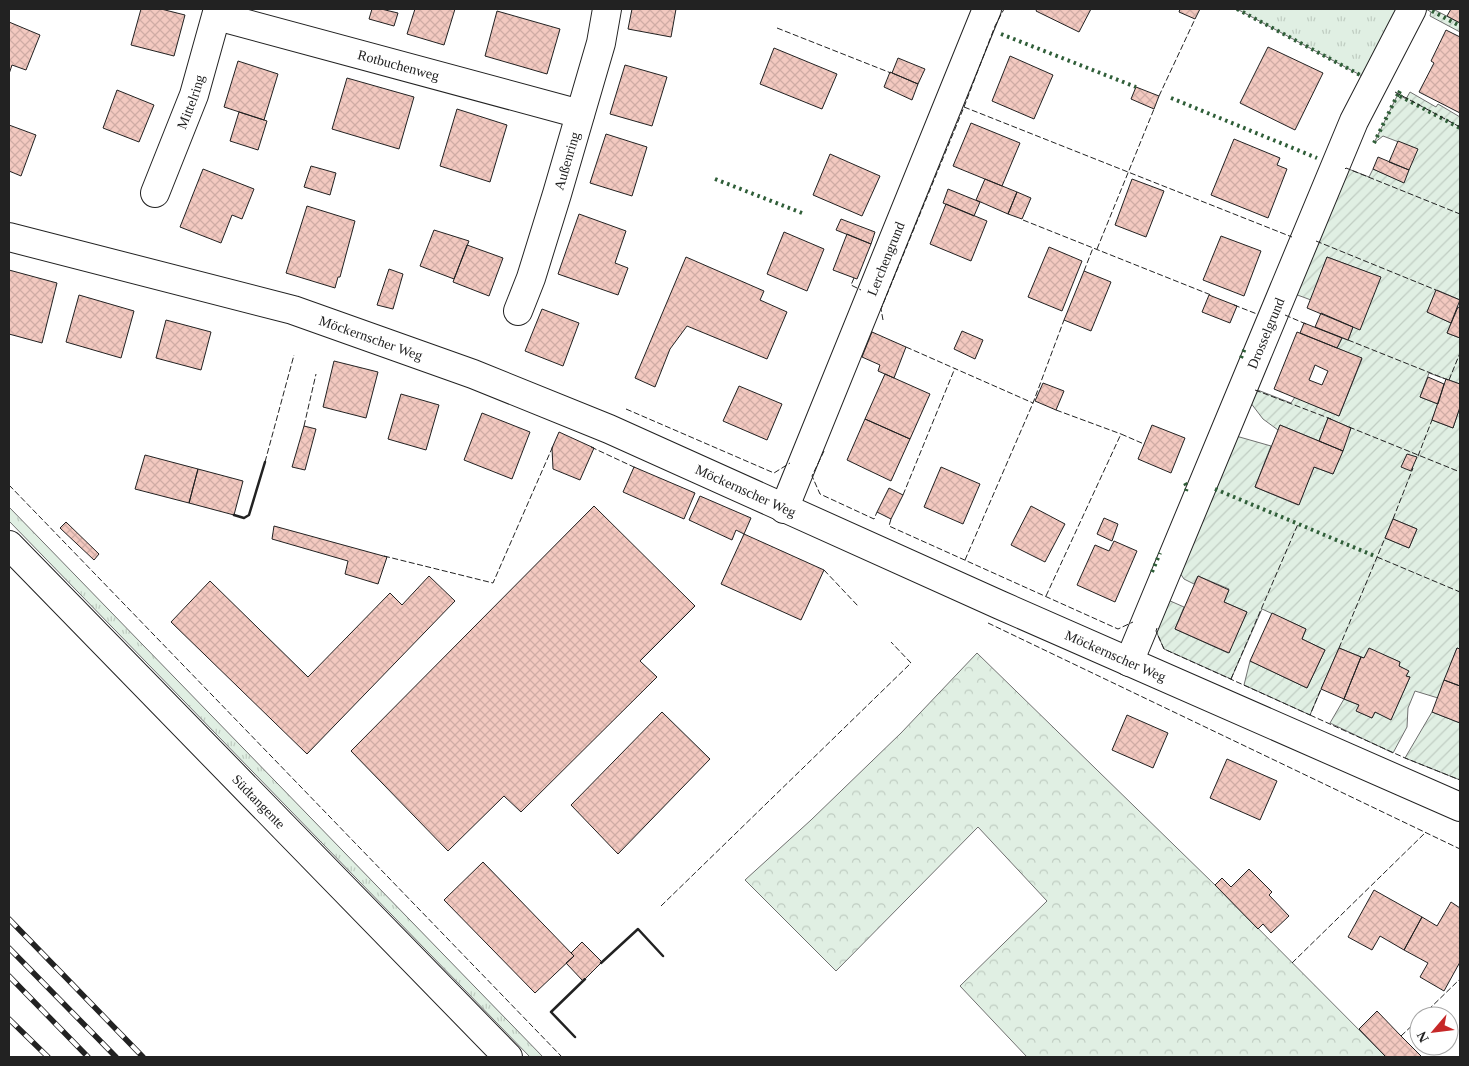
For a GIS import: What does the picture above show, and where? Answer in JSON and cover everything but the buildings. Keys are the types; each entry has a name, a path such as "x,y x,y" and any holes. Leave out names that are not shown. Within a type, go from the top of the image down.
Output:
{"street":[{"name":"Außenring","path":"518,311 531,278 558,194 601,44 607,9"},
{"name":"Lerchengrund","path":"784,509 987,9"},
{"name":"Drosselgrund","path":"1129,662 1354,121 1412,9"},
{"name":"Rotbuchenweg","path":"217,12 580,114"},
{"name":"Mittelring","path":"155,193 194,95 217,12"},
{"name":"Möckernscher Weg","path":"9,236 301,313 472,374 609,429 784,509 1460,807"},
{"name":"Südtangente","path":"9,545 508,1057"}],"green space":[{"path":"1237,9 1398,9 1362,76"},
{"path":"1426,9 1433,9 1460,23 1460,32 1430,16 1431,12"},
{"path":"1410,92 1436,107 1438,104 1460,117 1460,300 1437,290 1427,312 1451,323 1447,333 1460,338 1460,384 1429,373 1420,397 1438,404 1432,420 1453,428 1460,407 1460,649 1457,648 1438,698 1415,691 1408,708 1407,727 1393,753 1330,723 1344,699 1359,705 1357,711 1372,718 1375,712 1391,719 1410,677 1406,676 1408,671 1399,666 1400,662 1369,649 1364,658 1339,648 1310,715 1244,685 1250,661 1307,688 1325,650 1302,639 1306,629 1262,609 1231,679 1164,649 1156,631 1168,600 1184,607 1175,629 1228,653 1247,612 1224,602 1229,589 1198,576 1194,584 1184,579 1180,573 1236,436 1271,446 1255,487 1298,505 1314,467 1333,474 1351,428 1328,418 1319,441 1280,425 1278,430 1263,419 1250,402 1255,389 1291,403 1295,397 1339,416 1362,359 1337,348 1342,338 1348,340 1380,277 1327,257 1311,300 1292,293 1346,168 1369,177 1373,169 1403,182 1417,149 1383,136 1374,143 1398,94 1406,99","holes":["1393,519 1417,529 1409,548 1385,538"]},
{"path":"9,507 543,1057 530,1057 9,521"},
{"path":"977,653 1215,885 1386,1057 1027,1057 960,986 1047,901 978,827 836,971 745,880 811,820 901,733"},
{"path":"1432,712 1460,723 1460,780 1405,758"}],"railway":[{"path":"9,919 143,1057"},
{"path":"9,948 116,1057"},
{"path":"9,976 88,1057"},
{"path":"9,1019 48,1057"}],"hedge":[{"path":"1237,9 1362,76"},
{"path":"1432,11 1460,26"},
{"path":"1001,34 1136,87"},
{"path":"1400,91 1398,95 1460,128"},
{"path":"1374,143 1398,94"},
{"path":"1171,98 1317,158"},
{"path":"715,179 802,213"},
{"path":"1241,358 1245,348"},
{"path":"1185,483 1186,491"},
{"path":"1215,489 1377,557"},
{"path":"1152,572 1160,553"}],"fence":[{"path":"883,320 881,309 964,107 995,26 1004,9"},
{"path":"1159,96 1195,19"},
{"path":"777,28 891,73"},
{"path":"1395,92 1460,127"},
{"path":"964,107 1292,237"},
{"path":"1097,249 1154,109"},
{"path":"1345,169 1460,214"},
{"path":"1023,220 1211,295"},
{"path":"1316,241 1436,290"},
{"path":"1084,271 1093,248"},
{"path":"854,278 851,285 861,290"},
{"path":"1234,305 1257,314"},
{"path":"1285,315 1306,324"},
{"path":"965,560 1033,403 1064,320"},
{"path":"1348,340 1448,380"},
{"path":"906,347 1033,403"},
{"path":"1449,380 1460,353"},
{"path":"265,462 294,355"},
{"path":"903,495 955,368"},
{"path":"304,426 316,374"},
{"path":"1255,390 1331,419"},
{"path":"626,409 774,473 790,463"},
{"path":"1056,410 1121,434"},
{"path":"1418,456 1432,420"},
{"path":"1349,427 1460,472"},
{"path":"1046,596 1121,434 1144,444"},
{"path":"384,556 493,583 553,446"},
{"path":"591,447 636,468"},
{"path":"824,451 812,476 820,494 874,519 877,512"},
{"path":"1393,519 1413,468"},
{"path":"9,485 562,1057"},
{"path":"891,519 889,526 1118,629 1133,622"},
{"path":"1231,679 1298,524"},
{"path":"1339,648 1385,538"},
{"path":"1377,557 1460,592"},
{"path":"824,570 858,606"},
{"path":"988,623 1460,849"},
{"path":"1157,628 1156,631 1164,649 1310,715 1321,689"},
{"path":"661,906 911,663 891,642"},
{"path":"1310,715 1405,758 1460,780"},
{"path":"1292,963 1426,832"},
{"path":"1432,1006 1460,979"},
{"path":"1401,1036 1409,1028"}],"wall":[{"path":"234,515 244,518 249,515 265,462"},
{"path":"601,963 638,929 663,956"},
{"path":"575,1037 551,1012 585,979"}]}
